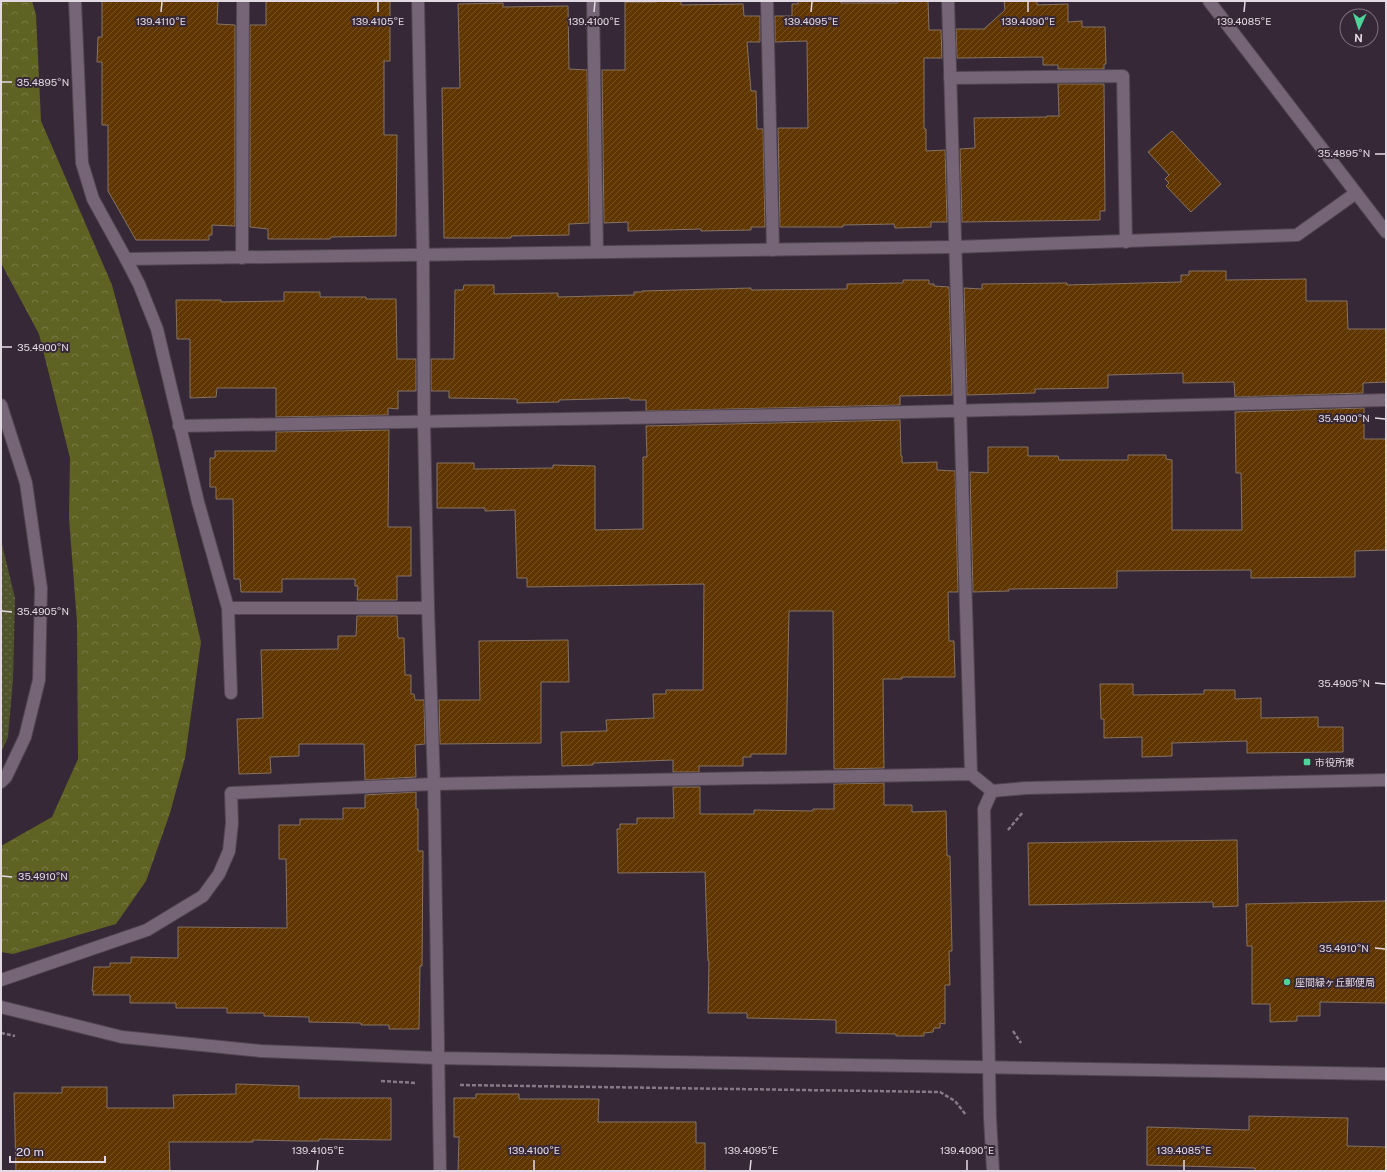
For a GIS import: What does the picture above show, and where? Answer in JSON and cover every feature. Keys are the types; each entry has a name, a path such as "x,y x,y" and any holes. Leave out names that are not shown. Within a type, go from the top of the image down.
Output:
{"street":[{"path":"75,1 82,163 93,199 139,284 157,329 198,502 228,608 231,693"},
{"path":"242,258 243,1"},
{"path":"418,1 423,255 424,423 434,784 437,1058 440,1171"},
{"path":"593,1 597,252"},
{"path":"767,1 773,250"},
{"path":"948,1 954,247 961,412 971,774"},
{"path":"1209,1 1386,232"},
{"path":"950,78 1124,76 1126,242"},
{"path":"126,259 954,247 1297,235 1356,193"},
{"path":"179,426 424,423 961,412 1386,400"},
{"path":"1,405 26,483 41,588 39,680 25,737 6,777 1,782"},
{"path":"228,608 428,608"},
{"path":"1,980 147,930 203,896 219,874 229,851 232,822 231,793 434,784 971,774 992,791 1026,788 1386,780"},
{"path":"992,791 984,809 990,1118 993,1171"},
{"path":"1,1007 122,1037 261,1051 437,1058 1386,1074"}],"path":[{"path":"1008,832 1010,827 1022,812 1027,810"},
{"path":"1010,1028 1021,1043"}],"green space":[{"path":"1,1 32,1 36,15 41,121 112,285 153,437 201,642 185,758 170,813 146,881 116,924 13,954 1,952 1,846 52,817 78,759 77,622 69,518 70,458 39,334 1,263"},
{"path":"1,540 15,598 13,680 8,737 1,753"}],"building":[{"path":"102,1 218,1 217,24 235,25 235,226 212,225 212,235 209,235 209,240 136,240 108,191 108,125 102,125 102,62 97,62 98,37 102,37"},
{"path":"266,1 390,1 390,61 384,61 384,135 397,135 396,236 331,237 330,239 268,239 268,229 250,227 250,25 266,25"},
{"path":"681,1 681,5 743,4 744,16 760,16 760,42 747,42 751,91 756,91 757,129 763,129 765,227 751,227 751,230 701,231 701,229 628,231 628,222 604,223 602,70 625,70 625,2"},
{"path":"798,1 898,3 898,1 928,1 929,30 941,30 942,58 924,58 924,129 926,129 926,151 945,150 947,222 931,222 931,227 895,228 894,224 843,225 843,227 780,227 778,128 808,128 807,41 775,42 775,16 792,16 792,4 798,4"},
{"path":"1004,1 1037,1 1037,5 1068,4 1068,22 1082,21 1082,27 1105,27 1106,64 1104,64 1104,69 1058,69 1058,65 1043,65 1043,57 957,58 956,29 984,29 1005,10"},
{"path":"503,3 503,7 568,6 569,69 587,70 589,223 569,224 569,235 511,236 511,238 444,238 442,88 460,88 458,4"},
{"path":"1058,84 1104,84 1105,211 1100,211 1100,220 962,222 960,149 975,148 974,118 1059,116"},
{"path":"1172,131 1221,184 1191,212 1166,186 1169,183 1165,179 1169,175 1148,152"},
{"path":"1189,271 1226,271 1226,280 1306,279 1306,301 1347,301 1348,329 1386,329 1386,382 1363,383 1363,393 1235,397 1234,382 1183,383 1183,373 1108,375 1108,388 1035,389 1035,393 967,395 964,288 982,289 982,284 1067,283 1067,285 1181,282 1181,275 1189,275"},
{"path":"903,280 929,280 929,284 934,284 934,286 949,287 952,395 900,396 900,405 646,411 646,400 630,400 630,398 517,403 517,399 449,398 449,391 431,391 431,359 454,359 455,290 463,290 464,285 494,285 494,294 558,293 558,297 634,295 634,292 642,291 751,288 751,290 847,289 847,284 903,283"},
{"path":"284,292 320,292 320,297 366,297 366,299 396,299 397,359 416,359 416,391 398,391 398,409 388,408 388,415 276,417 276,388 217,388 216,397 190,398 190,339 177,339 176,300 221,300 221,302 284,301"},
{"path":"1364,408 1364,439 1386,439 1386,550 1355,551 1355,577 1251,578 1251,570 1117,571 1117,588 1009,589 1009,591 973,592 970,472 988,473 988,447 1028,447 1028,456 1058,456 1059,460 1128,460 1128,455 1166,455 1166,459 1172,460 1172,530 1242,530 1241,473 1236,473 1235,412"},
{"path":"900,420 902,463 937,462 937,470 955,471 958,592 948,592 949,641 954,641 955,677 902,677 902,679 883,679 884,768 834,769 833,611 789,611 786,754 751,754 751,757 743,757 743,766 699,766 699,772 673,772 673,760 593,763 593,765 562,766 561,732 607,731 606,720 654,718 653,694 666,694 666,690 703,690 704,584 527,587 527,578 517,578 515,510 485,511 485,508 437,508 437,463 474,463 474,469 553,468 553,465 595,466 595,530 643,529 643,457 647,457 646,426"},
{"path":"389,430 388,527 411,527 411,576 397,576 397,600 357,600 358,586 355,586 355,579 282,579 282,592 241,592 240,579 234,579 233,499 216,499 216,487 210,487 210,458 215,458 215,451 276,451 276,432"},
{"path":"357,616 397,616 398,638 404,638 405,675 411,675 411,694 414,694 415,700 424,700 425,744 415,745 416,777 365,780 364,744 299,744 299,756 270,757 271,773 239,774 237,719 263,718 261,650 338,649 338,636 356,636"},
{"path":"568,640 569,682 541,682 541,743 440,744 439,700 480,700 479,641"},
{"path":"1100,684 1133,684 1133,695 1204,694 1204,690 1235,690 1235,699 1261,698 1261,718 1318,717 1318,727 1343,727 1343,752 1247,753 1247,741 1172,743 1172,756 1142,757 1142,737 1104,738 1104,719 1101,719"},
{"path":"884,783 884,805 912,805 912,812 946,811 947,856 950,856 952,951 949,951 950,985 945,985 945,1024 940,1023 940,1028 934,1028 933,1032 924,1033 924,1036 896,1036 896,1034 836,1033 836,1020 747,1018 747,1013 708,1013 709,961 705,872 618,873 617,829 620,829 620,824 637,824 637,818 674,818 673,787 700,787 700,814 754,814 754,810 813,811 813,809 834,809 834,784"},
{"path":"416,792 416,809 418,809 418,851 423,851 422,966 420,966 419,1029 389,1029 389,1025 361,1025 361,1023 309,1022 309,1017 264,1016 264,1013 227,1013 227,1008 176,1008 176,1003 130,1003 130,995 93,995 94,967 110,967 110,963 131,963 131,957 178,958 178,927 287,928 286,859 279,859 279,825 300,825 300,819 343,819 343,808 365,808 365,795"},
{"path":"1237,840 1238,906 1213,907 1213,902 1029,905 1028,843"},
{"path":"1386,901 1386,1003 1320,1002 1320,1016 1297,1016 1297,1021 1270,1022 1270,1004 1252,1004 1252,946 1247,946 1246,904"},
{"path":"236,1084 299,1086 299,1098 391,1098 391,1140 319,1139 319,1141 253,1140 253,1142 169,1142 170,1171 16,1171 14,1093 62,1093 62,1087 107,1087 107,1108 174,1108 173,1095 236,1094"},
{"path":"476,1094 519,1094 519,1099 599,1099 598,1122 696,1122 696,1143 705,1143 705,1171 458,1171 459,1137 454,1137 454,1098 476,1098"},
{"path":"1249,1116 1348,1118 1347,1146 1386,1147 1386,1171 1255,1171 1255,1168 1147,1165 1147,1127 1249,1130"}],"place":[{"name":"市役所東","path":"1307,762"},
{"name":"座間緑ヶ丘郵便局","path":"1287,982"}]}
